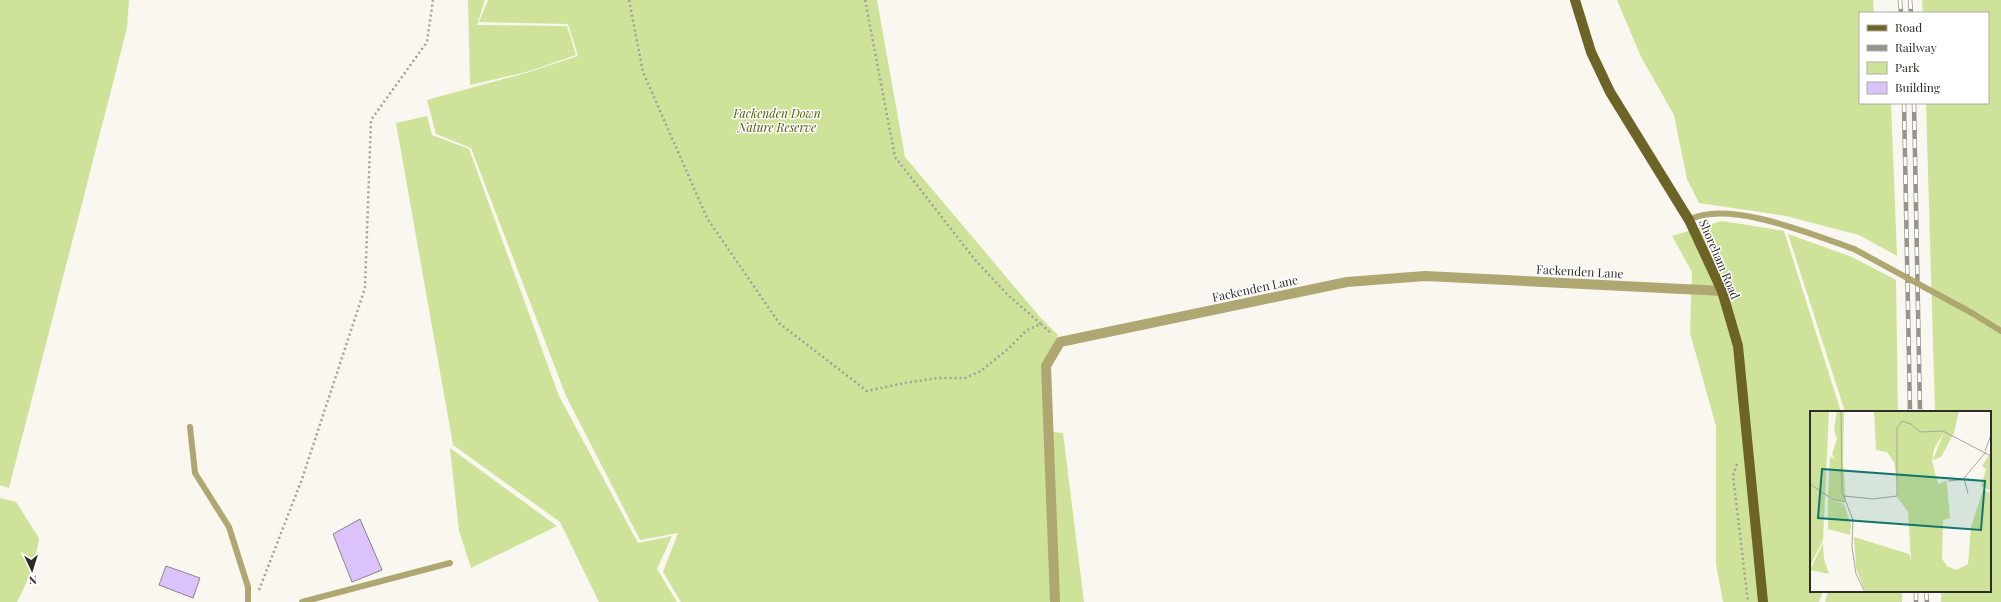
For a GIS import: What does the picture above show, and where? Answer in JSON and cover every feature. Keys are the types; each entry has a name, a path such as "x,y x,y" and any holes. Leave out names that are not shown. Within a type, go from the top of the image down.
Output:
{"main road":[{"name":"Shoreham Road","path":"1575,0 1591,52 1610,92 1689,220 1722,291 1738,346 1763,602"}],"street":[{"name":"Fackenden Lane","path":"1060,342 1347,282 1425,276 1722,291"},
{"path":"1055,602 1046,366 1060,342"}],"lane":[{"path":"1689,220 1698,215 1719,213 1777,222 1854,249 1972,313 2001,331"},
{"path":"190,427 195,473 229,527 248,587 248,602"},
{"path":"302,602 450,564"}],"path":[{"path":"257,595 302,479 365,288 372,120 427,42 433,0"},
{"path":"629,0 643,72 707,218 779,323 867,391 938,378 965,378 981,371 1008,349 1027,330 1041,324"},
{"path":"865,0 895,157 976,261 1008,295 1060,342"},
{"path":"1738,462 1733,476 1748,602"}],"green space":[{"path":"0,0 129,0 127,28 9,488 0,485"},
{"path":"468,0 485,0 477,25 567,26 576,55 526,72 470,85"},
{"name":"Fackenden Down Nature Reserve","path":"488,0 877,0 905,157 1040,317 1058,335 1041,367 1046,431 1063,433 1084,602 681,602 663,572 678,533 640,540 566,396 471,148 436,134 427,100 526,73 578,56 568,24 479,22"},
{"path":"1617,0 1873,0 1874,12 1859,12 1859,104 1891,104 1897,256 1859,235 1786,216 1699,203 1687,179 1674,115 1641,57"},
{"path":"1922,0 2001,0 2001,602 1941,602 1941,592 1991,592 1991,411 1935,411 1926,104 1989,104 1989,12 1923,12"},
{"path":"427,116 432,135 469,149 559,396 638,543 672,536 657,569 677,602 599,602 560,522 453,445 396,123"},
{"path":"1722,221 1784,231 1841,411 1810,411 1810,592 1823,592 1819,602 1723,602 1716,564 1716,426 1690,333 1692,272 1672,236"},
{"path":"1788,234 1852,257 1896,280 1898,411 1845,411"},
{"path":"450,448 557,526 471,568 459,531"},
{"path":"0,498 16,502 39,538 31,571 17,602 0,602"},
{"path":"1828,592 1902,592 1902,602 1825,602"}],"building":[{"path":"360,519 382,570 352,582 333,534"},
{"path":"166,566 200,578 193,598 159,585"}],"railway":[{"path":"1900,0 1901,12"},
{"path":"1910,0 1911,12"},
{"path":"1904,104 1910,411"},
{"path":"1914,104 1920,411"},
{"path":"1916,592 1916,602"},
{"path":"1926,592 1927,602"}]}
